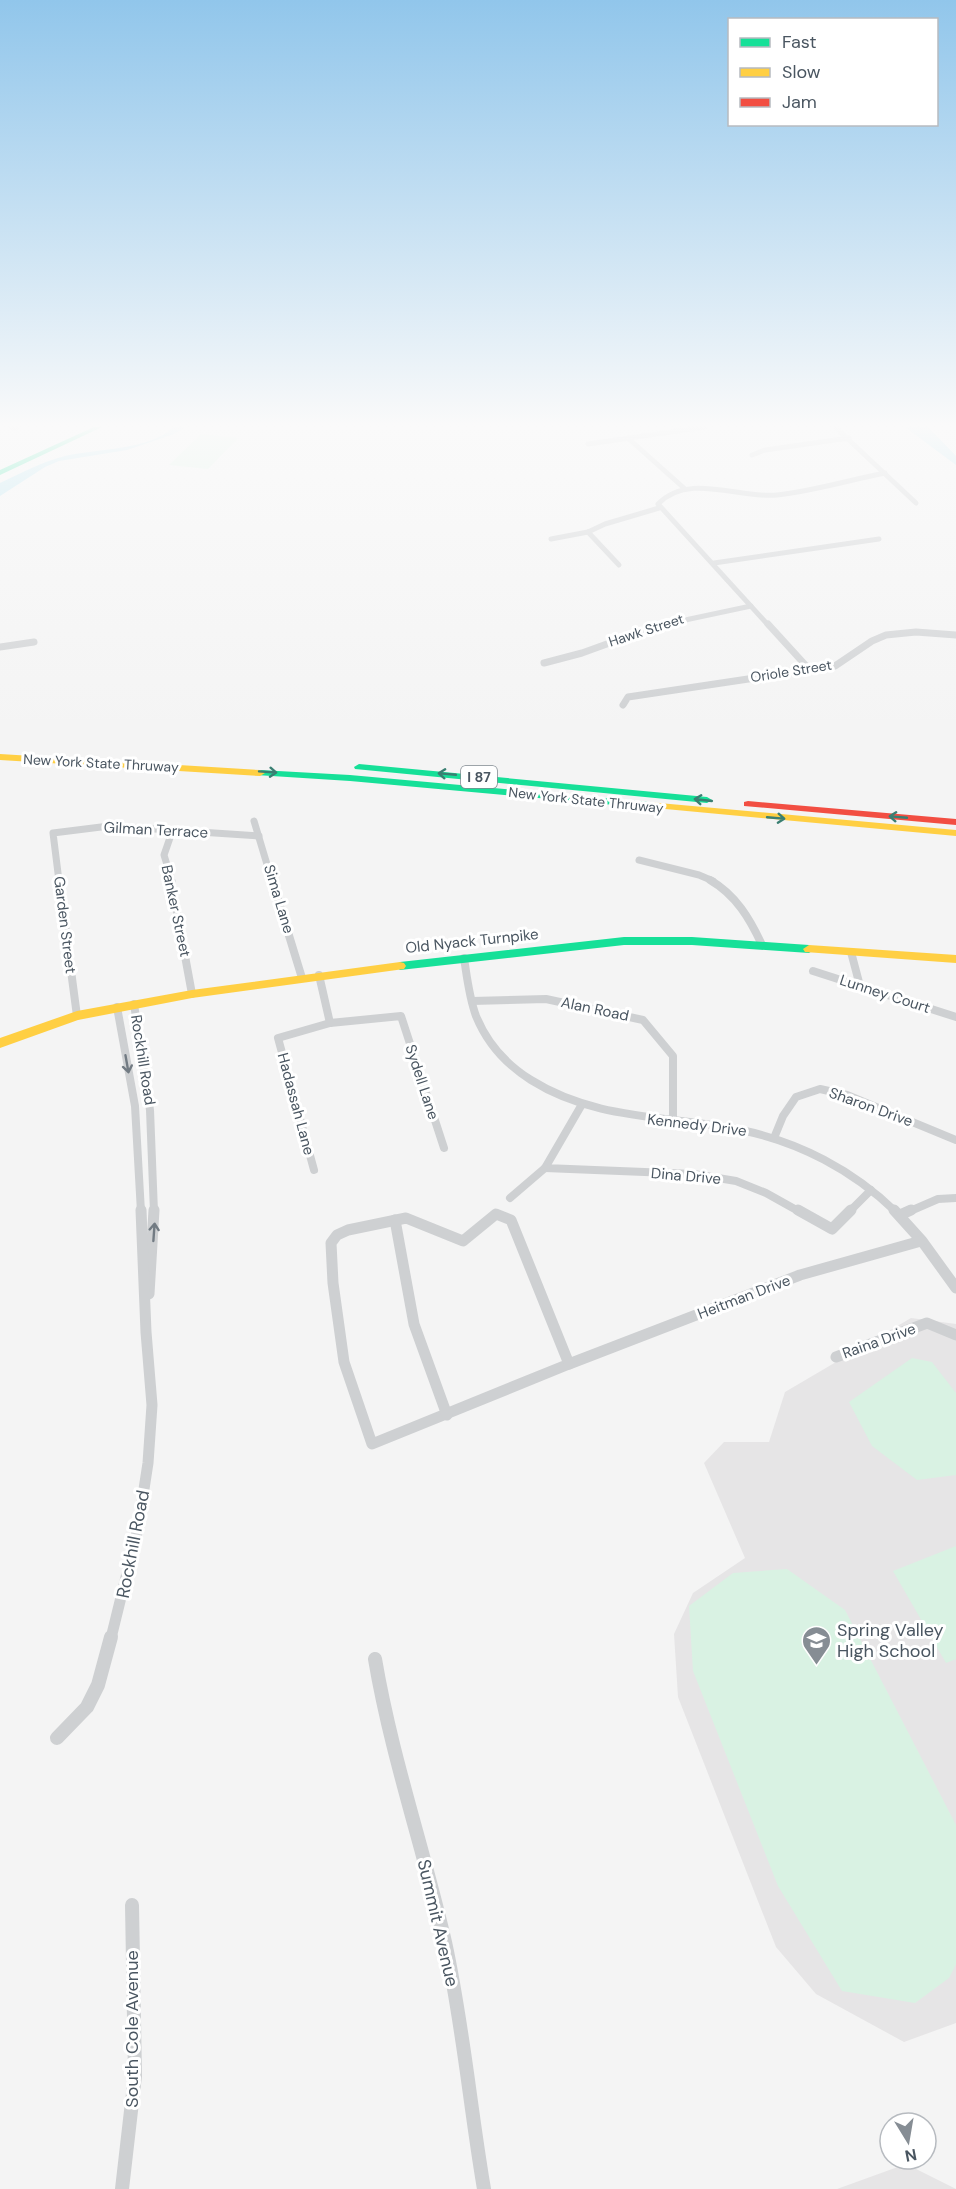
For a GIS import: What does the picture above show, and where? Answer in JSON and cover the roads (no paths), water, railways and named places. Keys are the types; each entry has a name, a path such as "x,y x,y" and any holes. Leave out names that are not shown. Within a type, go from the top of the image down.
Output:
{"main road":[{"name":"New York State Thruway","path":"0,747 236,759 424,772 722,802 956,822"},
{"name":"New York State Thruway","path":"0,757 401,782 956,833"},
{"name":"Old Nyack Turnpike","path":"0,1043 76,1016 192,994 319,975 624,941 659,939 956,959"}],"street":[{"path":"551,539 594,529"},
{"path":"680,529 810,669"},
{"path":"588,532 619,565"},
{"path":"714,563 879,539"},
{"name":"Hawk Street","path":"544,663 582,653 627,634 672,621 751,606"},
{"name":"Oriole Street","path":"622,705 628,697 835,666 870,642 891,634 956,635"},
{"path":"0,647 34,642"},
{"name":"Sima Lane","path":"254,820 302,978"},
{"name":"Gilman Terrace","path":"53,833 109,826 259,836"},
{"name":"Banker Street","path":"173,830 164,855 175,892 192,994"},
{"name":"Garden Street","path":"53,833 76,1016"},
{"path":"639,860 660,867 695,873 713,880 730,893 744,909 762,945"},
{"path":"851,952 860,986"},
{"name":"Kennedy Drive","path":"464,958 472,1001 483,1031 495,1049 512,1067 534,1084 581,1106 608,1114 741,1129 774,1138 839,1169 871,1190 900,1215 956,1288"},
{"name":"Lunney Court","path":"813,970 956,1017"},
{"path":"319,975 330,1023"},
{"name":"Alan Road","path":"472,1001 546,999 643,1020 673,1056 673,1120"},
{"name":"Rockhill Road","path":"134,1004 150,1103 153,1146 155,1207 146,1332"},
{"name":"Rockhill Road","path":"57,1738 87,1707 98,1685 126,1585 148,1463 152,1405 146,1332 139,1149 135,1106 117,1007"},
{"name":"Sydell Lane","path":"330,1023 401,1016 444,1148"},
{"name":"Hadassah Lane","path":"314,1170 278,1038 330,1023"},
{"name":"Sharon Drive","path":"774,1138 783,1116 796,1097 820,1089 847,1095 956,1140"},
{"path":"510,1198 545,1168 581,1106"},
{"name":"Dina Drive","path":"545,1168 694,1174 735,1181 766,1193 832,1229 871,1190"},
{"path":"900,1215 938,1199 956,1198"},
{"name":"Heitman Drive","path":"569,1364 511,1220 496,1214 463,1240 406,1218 348,1230 336,1235 331,1243 333,1283 344,1362 372,1444 569,1364 800,1275 921,1241"},
{"path":"395,1220 401,1243 407,1292 422,1353 447,1415"},
{"name":"Raina Drive","path":"836,1356 927,1323 956,1335"},
{"name":"Summit Avenue","path":"375,1659 380,1688 440,1920 462,2032 474,2135 484,2189"},
{"name":"South Cole Avenue","path":"122,2189 135,2076 132,1905"}],"place":[{"name":"Spring Valley High School","path":"816,1666"}]}
